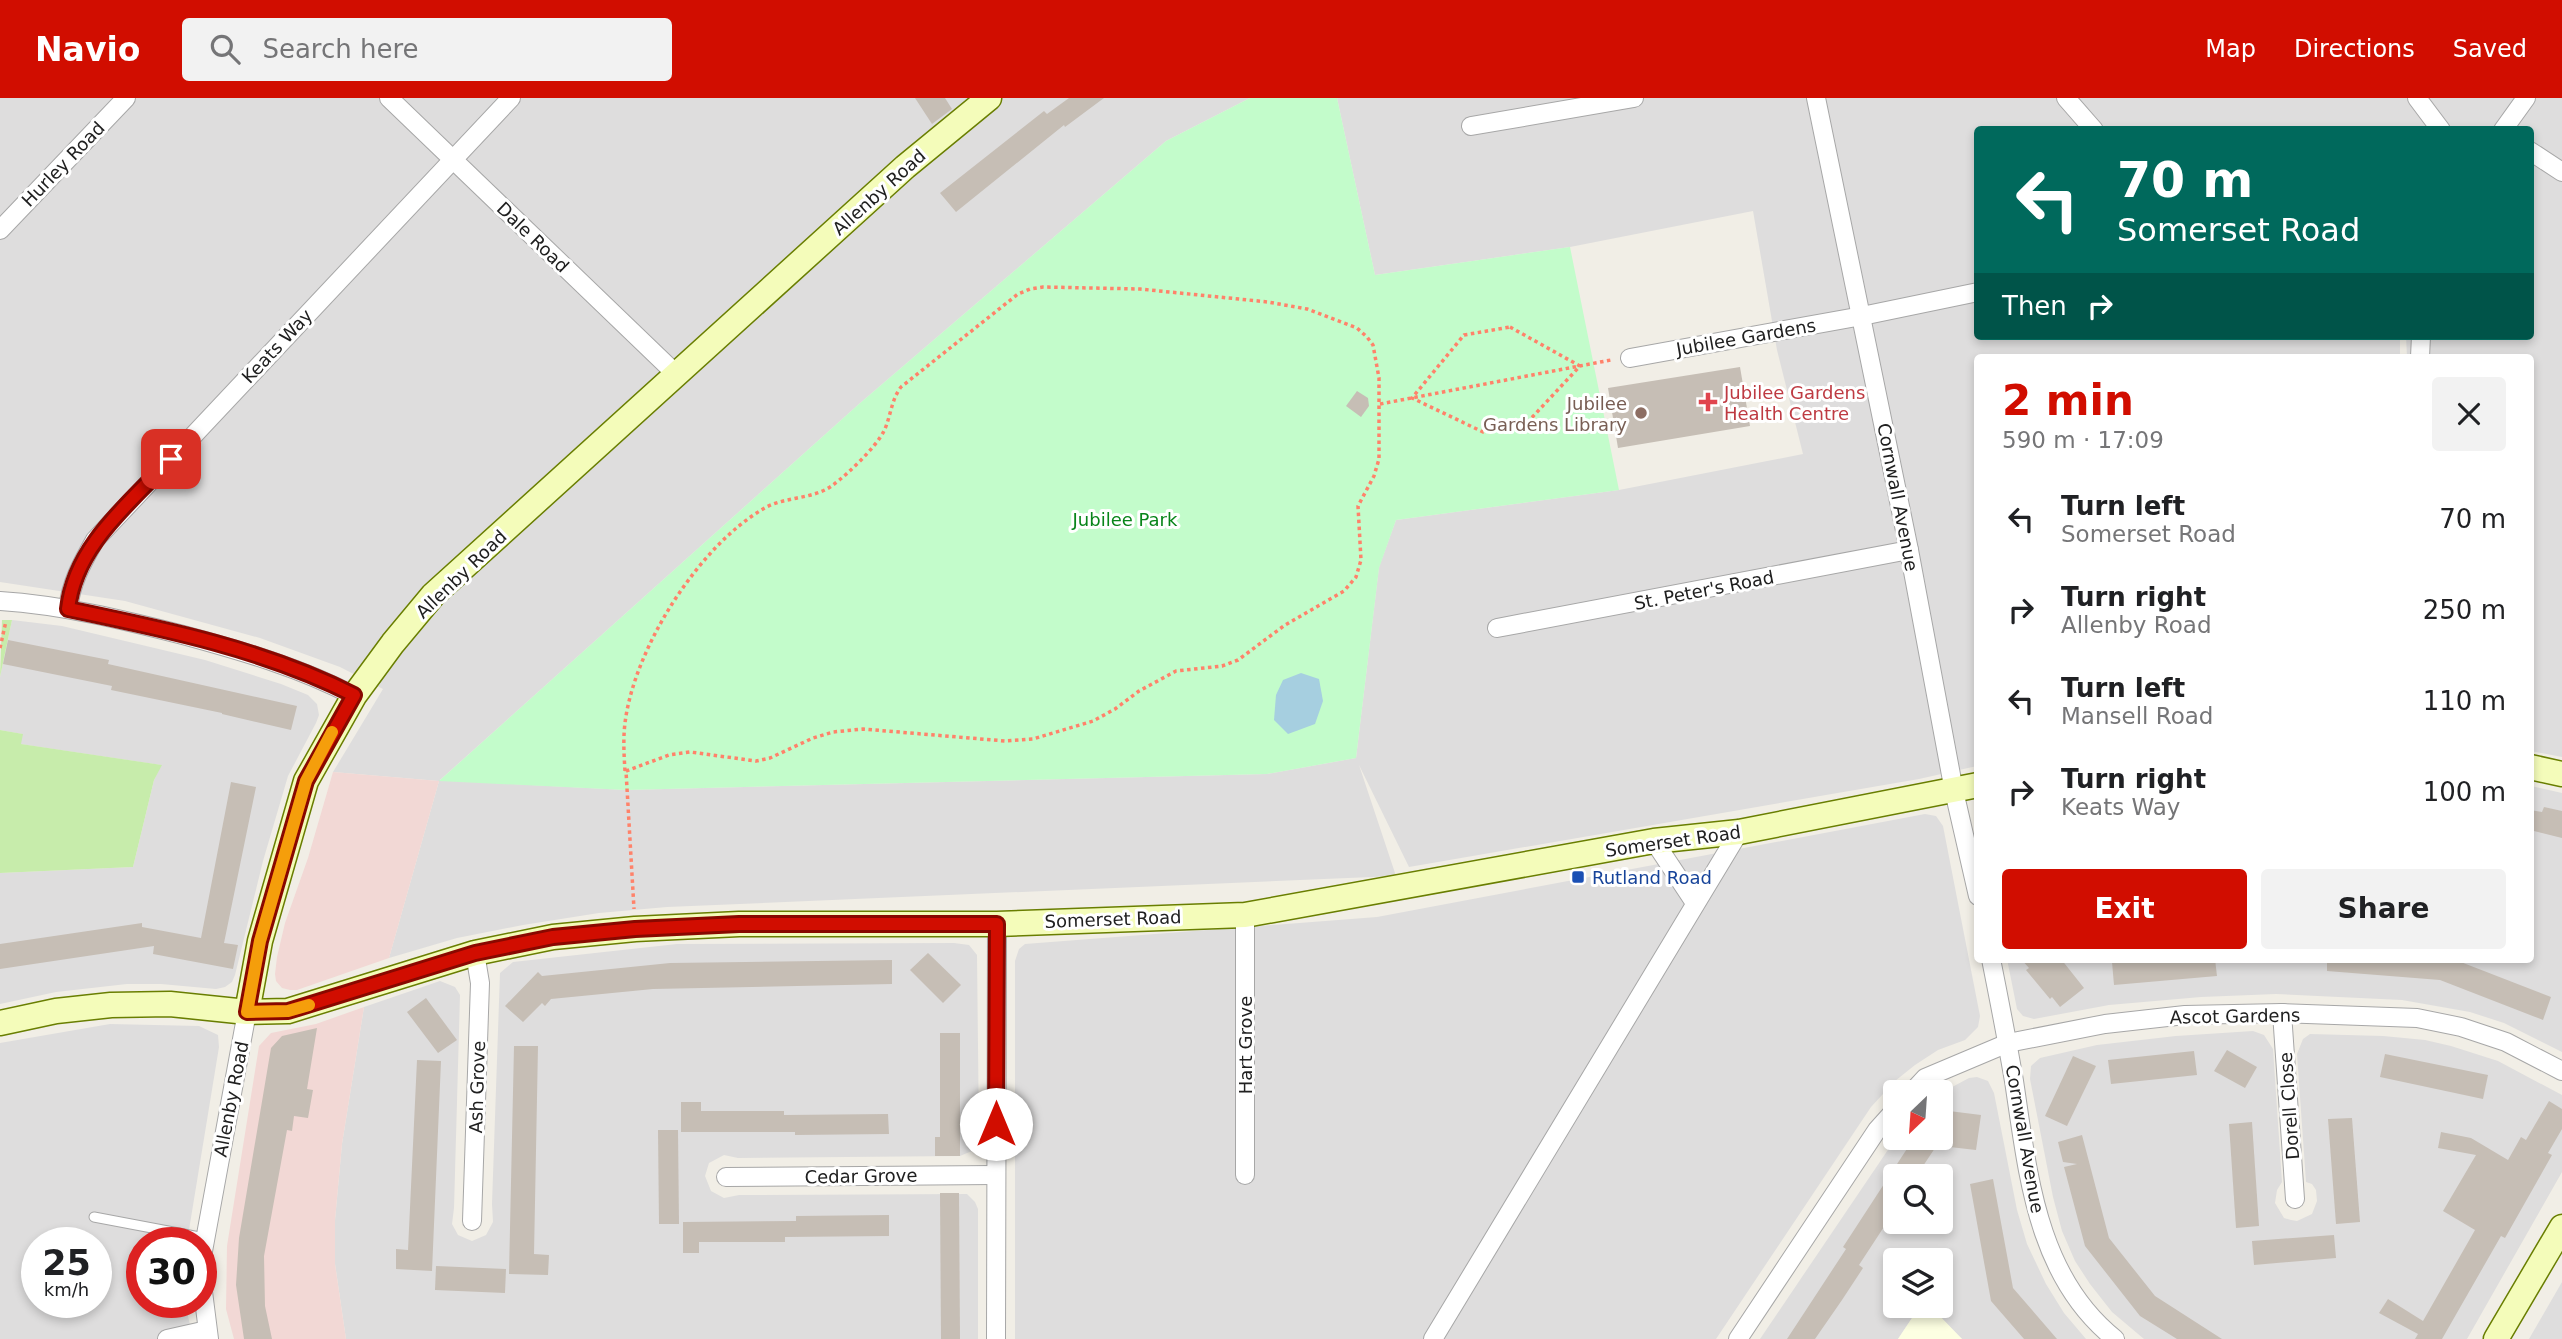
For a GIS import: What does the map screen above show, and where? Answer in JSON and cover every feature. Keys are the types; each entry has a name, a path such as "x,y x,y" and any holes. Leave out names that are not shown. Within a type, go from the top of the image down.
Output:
{"street":[{"name":"Hurley Road","path":"0,230 126,98"},
{"name":"Dale Road","path":"389,98 677,375"},
{"name":"Keats Way","path":"68,609 70,591 78,569 95,540 511,98"},
{"name":"Allenby Road","path":"207,1227 260,941 306,781 354,695 433,595 905,167 989,98"},
{"path":"1471,126 1634,98"},
{"name":"Cornwall Avenue","path":"1816,98 1909,550 1966,788 1974,860"},
{"path":"2066,98 2090,126"},
{"path":"2417,98 2438,126"},
{"path":"2506,126 2526,98"},
{"path":"2534,154 2562,172"},
{"name":"Jubilee Gardens","path":"1630,358 1974,293"},
{"name":"St. Peter's Road","path":"1497,628 1909,550"},
{"path":"5,601 68,609 239,650 327,681 354,695"},
{"path":"2534,768 2562,774"},
{"name":"Somerset Road","path":"0,1023 55,1011 111,1005 170,1004 247,1012 288,1011 475,953 553,937 635,929 739,924 997,924 1245,915 1654,841 1740,832 1966,788"},
{"path":"1433,1339 1740,832"},
{"path":"1654,841 1695,903"},
{"name":"Hart Grove","path":"1245,915 1245,1175"},
{"path":"996,1339 997,924"},
{"name":"Ash Grove","path":"472,1221 480,983 475,953"},
{"name":"Cornwall Avenue","path":"1991,963 2008,1043 2031,1194 2042,1231 2059,1270 2082,1306 2115,1339"},
{"name":"Ascot Gardens","path":"1923,1080 1965,1059 2008,1043 2105,1024 2185,1015 2282,1013 2417,1018 2461,1027 2506,1042 2562,1071"},
{"name":"Dorell Close","path":"2282,1013 2295,1199"},
{"path":"1738,1339 1883,1123"},
{"name":"Cedar Grove","path":"726,1177 996,1175"},
{"path":"2496,1339 2562,1227"},
{"path":"167,1339 208,1334"}],"lane":[{"path":"94,1217 147,1227"}],"path":[{"path":"625,771 669,755 690,752 755,761 770,758 833,732 863,729 1005,741 1033,739 1093,721 1176,671 1222,666 1238,660 1285,625 1344,591 1356,577 1361,560 1358,506 1374,477 1379,459 1379,378 1373,345 1357,328 1307,309 1268,302 1140,289 1043,287 1018,294 901,387 894,397 884,430 876,444 832,486 819,492 779,501 762,509 709,552 671,604 647,653 630,698 625,723 625,771 635,929"},
{"path":"1412,398 1464,335 1510,327 1580,366"},
{"path":"1380,404 1630,358"},
{"path":"1412,398 1483,432 1524,426 1580,366"},
{"path":"0,648 5,601"}],"shaded area":[{"path":"0,98 1250,98 1166,141 859,404 440,780 626,790 1267,774 1356,758 1379,567 1396,520 1619,490 1803,454 1777,350 1753,211 1570,247 1375,275 1337,98 2562,98 2562,757 2534,752 2534,354 2407,354 2406,340 2534,340 2534,126 1974,126 1974,340 2400,340 2400,354 1974,354 1974,767 1919,779 1409,867 1359,765 1396,876 667,907 599,913 523,925 457,938 389,958 439,781 333,772 383,689 340,667 260,638 125,601 0,582"},
{"path":"12,620 62,626 205,660 281,684 308,695 317,704 319,715 316,723 288,776 263,861 235,975 232,982 225,987 216,989 127,984 56,992 0,1004 0,873 133,867 154,780 161,765 20,744 22,734 0,730 0,677"},
{"path":"333,772 439,781 389,958 297,990 290,990 282,988 276,981 277,957 285,923 308,858"},
{"path":"2534,787 2562,793 2562,1052 2504,1023 2470,1012 2402,1000 2276,994 2201,997 2109,1005 2034,1019 2023,1016 2017,1009 2008,963 2534,963"},
{"path":"1925,814 1936,816 1943,826 1980,1016 1978,1027 1965,1040 1938,1050 1896,1080 1883,1080 1883,1094 1871,1107 1716,1339 1015,1339 1015,961 1019,949 1025,944 1377,917"},
{"path":"677,944 969,945 977,955 979,1137 972,1151 960,1156 738,1158 724,1155 709,1163 705,1176 711,1191 724,1198 739,1195 967,1194 978,1209 978,1339 346,1339 335,1264 335,1220 342,1144 364,1007 440,981 455,987 460,995 452,1224 458,1235 472,1241 486,1235 493,1222 500,973 513,962"},
{"path":"364,1007 342,1144 335,1220 335,1264 346,1339 234,1339 226,1309 227,1246 259,1046 271,1033 316,1024"},
{"path":"110,1024 199,1026 218,1035 219,1047 189,1227 126,1227 126,1318 188,1318 193,1339 0,1339 0,1043"},
{"path":"2253,1031 2264,1035 2273,1049 2282,1182 2277,1190 2275,1203 2284,1218 2291,1220 2297,1221 2312,1214 2317,1201 2316,1190 2312,1184 2306,1182 2297,1054 2303,1039 2310,1034 2383,1036 2425,1040 2451,1046 2498,1061 2562,1095 2562,1172 2467,1339 2144,1339 2112,1312 2090,1284 2075,1261 2062,1231 2030,1079 2031,1066 2040,1058 2097,1045"},
{"path":"1977,1077 1988,1081 1994,1093 2017,1210 2027,1244 2046,1284 2064,1313 2086,1339 1962,1339 1942,1318 1953,1318 1953,1248 1883,1248 1883,1318 1912,1318 1898,1339 1760,1339 1888,1150 1953,1150 1953,1087 1969,1078"},
{"path":"2562,1282 2562,1339 2529,1339"},
{"path":"1912,1318 1942,1318 1962,1339 1898,1339"}],"green space":[{"name":"Jubilee Park","path":"1250,98 1337,98 1375,275 1570,247 1619,490 1396,520 1379,568 1356,758 1267,774 626,790 439,781 859,404 1166,141"},
{"path":"2,620 12,620 0,677"},
{"path":"0,730 23,734 21,744 162,765 154,780 133,867 0,873"}],"water":[{"path":"1301,673 1319,679 1323,701 1315,724 1288,734 1274,720 1276,695 1283,680"}],"building":[{"path":"915,98 945,98 952,109 932,124"},
{"path":"1069,98 1104,98 1065,127 1064,125 956,212 940,193 1044,111 1047,114"},
{"path":"1740,367 1750,426 1618,448 1608,388"},
{"path":"1357,391 1368,398 1369,406 1361,417 1346,406"},
{"path":"8,640 109,660 108,664 297,706 291,730 111,690 112,686 3,664"},
{"path":"231,782 256,787 224,943 238,945 233,969 153,954 154,946 0,969 0,944 142,923 142,927 201,938"},
{"path":"2544,807 2562,811 2562,838 2534,831 2534,811 2542,812"},
{"path":"928,953 961,985 943,1003 910,970"},
{"path":"892,960 892,984 653,989 551,999 545,1006 542,1003 523,1022 505,1006 538,972 542,976 670,963"},
{"path":"2025,963 2064,963 2084,988 2060,1007 2026,970 2029,968"},
{"path":"2112,963 2215,963 2217,976 2114,985"},
{"path":"2327,963 2463,963 2551,997 2543,1020 2440,980 2327,971"},
{"path":"426,998 457,1040 438,1053 407,1012"},
{"path":"317,1028 307,1089 313,1090 308,1118 294,1116 292,1131 287,1130 264,1256 265,1306 272,1339 244,1339 236,1285 239,1238 271,1048 282,1036"},
{"path":"940,1033 960,1033 960,1156 935,1156 935,1137 940,1137"},
{"path":"514,1046 538,1046 534,1254 549,1255 548,1275 509,1274"},
{"path":"2227,1050 2257,1067 2245,1088 2214,1071"},
{"path":"2194,1051 2197,1075 2111,1084 2108,1060"},
{"path":"2385,1054 2488,1075 2483,1099 2380,1077"},
{"path":"2073,1056 2096,1066 2067,1126 2045,1116"},
{"path":"417,1060 441,1061 432,1271 396,1269 396,1249 408,1250"},
{"path":"2549,1101 2562,1109 2562,1129 2548,1153 2552,1155 2505,1238 2501,1236 2442,1339 2415,1339 2418,1334 2379,1313 2388,1299 2423,1321 2475,1230 2443,1211 2476,1155 2438,1148 2441,1132 2471,1138 2508,1160 2521,1137 2526,1140"},
{"path":"681,1102 701,1102 701,1111 784,1111 784,1115 888,1114 889,1134 681,1132"},
{"path":"1953,1112 1981,1115 1976,1150 1953,1147"},
{"path":"2352,1118 2360,1222 2336,1224 2328,1119"},
{"path":"2252,1122 2259,1226 2236,1228 2229,1124"},
{"path":"658,1130 678,1130 679,1224 659,1224"},
{"path":"2082,1135 2109,1238 2155,1296 2222,1339 2177,1339 2140,1316 2085,1246 2064,1167 2077,1164 2063,1162 2058,1142"},
{"path":"1906,1150 1934,1150 1924,1164 1897,1164"},
{"path":"1993,1179 2013,1288 2057,1339 2024,1339 1991,1301 1970,1184"},
{"path":"1883,1186 1883,1228 1859,1265 1863,1268 1815,1339 1787,1339 1846,1249 1843,1247"},
{"path":"940,1193 959,1193 960,1339 941,1339"},
{"path":"889,1215 889,1236 785,1237 785,1242 699,1242 699,1253 683,1253 683,1222 796,1221 796,1216"},
{"path":"2334,1235 2336,1258 2254,1265 2252,1241"},
{"path":"436,1266 506,1269 505,1293 435,1290"}],"slow traffic":[{"path":"309,1005 288,1011 247,1012 260,941 306,781 332,732"}],"place":[{"name":"Jubilee Gardens Health Centre","path":"1708,402"},
{"name":"Jubilee Gardens Library","path":"1641,413"},
{"name":"Rutland Road","path":"1578,877"}],"route":[{"path":"171,459 95,540 78,569 70,591 68,609 239,650 327,681 354,695 306,781 260,941 247,1012 288,1011 475,953 553,937 635,929 739,924 997,924 996,1124"}]}
